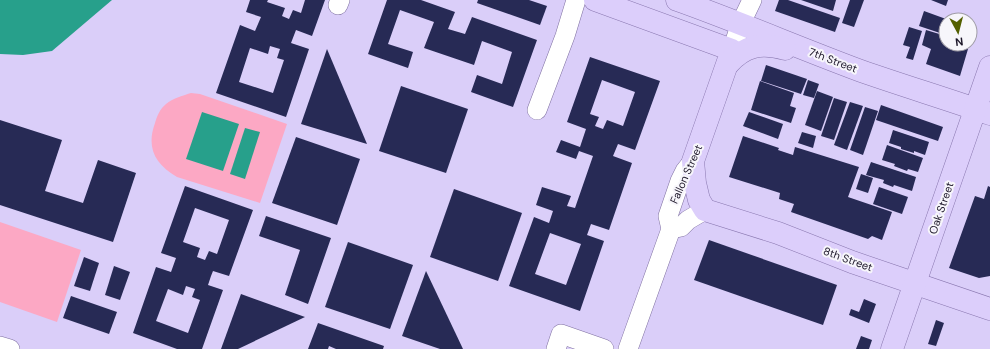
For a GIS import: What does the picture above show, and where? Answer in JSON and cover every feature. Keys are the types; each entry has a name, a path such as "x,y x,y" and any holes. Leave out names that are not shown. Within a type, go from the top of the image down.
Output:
{"main road":[{"path":"594,0 730,57 734,57 749,48 767,46 777,47 861,71"},
{"name":"7th Street","path":"677,0 741,23 861,71 983,112"},
{"name":"Fallon Street","path":"694,161 730,57"},
{"name":"Oak Street","path":"892,349 915,283 983,112 990,67"},
{"path":"694,161 695,183 699,200 705,210"},
{"name":"8th Street","path":"705,210 778,233 852,262 990,310"}],"street":[{"path":"537,110 565,36 576,0"},
{"name":"Fallon Street","path":"730,57 741,23 752,0"},
{"name":"Fallon Street","path":"628,349 671,229 668,216 680,181 685,171 694,161"},
{"path":"671,229 681,227 688,220 705,210"},
{"path":"556,349 561,334 604,349"},
{"path":"0,346 10,349"}],"shaded area":[{"path":"0,0 112,0 52,51 23,55 0,54"},
{"path":"191,93 200,94 287,124 260,203 177,177 163,167 158,161 152,148 152,132 158,115 162,108 169,102 178,97"},
{"path":"202,112 239,124 223,171 186,159"},
{"path":"245,128 260,132 245,179 230,174"},
{"path":"0,222 81,250 57,322 0,302"}],"building":[{"path":"250,0 268,0 267,2 285,8 282,16 289,19 293,10 301,13 305,0 325,0 312,36 296,30 291,43 309,49 286,117 216,93 240,25 255,31 261,17 246,12","holes":["270,46 280,49 277,58 284,60 273,93 239,82 250,48 268,54"]},
{"path":"387,0 421,0 455,12 448,29 465,34 472,17 537,40 513,107 471,92 477,75 502,84 512,52 482,41 474,65 424,48 434,22 400,10 388,44 413,52 408,68 368,54"},
{"path":"478,0 529,0 547,6 540,25 477,3"},
{"path":"779,0 788,0 840,18 835,32 775,11"},
{"path":"801,0 836,0 833,11"},
{"path":"850,0 864,0 854,27 842,23"},
{"path":"931,0 948,0 946,6"},
{"path":"924,11 938,16 938,32 919,26"},
{"path":"909,27 922,31 913,60 906,58 910,47 903,45"},
{"path":"926,30 938,34 938,52 967,52 960,76 926,64 931,49 922,45"},
{"path":"327,49 367,144 301,124"},
{"path":"590,57 660,81 635,150 618,144 613,156 632,163 609,230 591,224 587,235 604,241 580,311 509,286 534,217 549,223 553,211 536,205 542,187 571,196 567,206 575,208 593,156 579,151 576,159 556,152 561,140 580,147 586,129 567,122","holes":["602,80 635,92 623,126 607,120 603,129 595,126 599,117 590,114","550,233 581,244 566,285 535,274"]},
{"path":"766,65 807,79 801,94 761,81"},
{"path":"808,80 819,84 814,98 803,95"},
{"path":"760,81 794,93 790,106 796,108 791,123 751,110"},
{"path":"401,86 468,109 446,173 379,151"},
{"path":"817,91 833,97 821,131 805,125"},
{"path":"834,98 847,102 834,140 821,136"},
{"path":"850,102 863,106 847,150 834,145"},
{"path":"881,105 943,127 938,141 876,120"},
{"path":"865,107 878,111 863,155 850,150"},
{"path":"749,112 783,124 778,139 743,126"},
{"path":"0,120 62,140 45,191 83,203 98,160 136,173 113,242 0,205"},
{"path":"893,130 929,142 925,155 914,151 914,153 901,149 901,147 889,143"},
{"path":"802,132 816,136 813,148 798,143"},
{"path":"743,136 779,148 778,150 793,155 795,147 859,167 848,197 892,212 882,240 872,236 868,239 791,212 794,204 779,199 780,193 729,177"},
{"path":"296,137 360,159 337,225 272,203"},
{"path":"887,145 923,158 918,172 908,169 907,171 894,166 895,164 882,160"},
{"path":"871,162 916,177 912,191 894,185 893,187 883,183 884,180 866,175"},
{"path":"861,174 873,178 868,193 856,189"},
{"path":"185,186 253,210 229,276 213,271 211,276 208,285 223,290 202,349 177,349 133,333 156,267 171,272 176,258 161,253","holes":["195,208 229,220 217,254 209,251 205,260 197,257 200,248 183,242","186,286 195,289 192,297 200,300 188,333 156,321 168,289 183,295"]},
{"path":"988,186 990,187 990,276 979,278 949,268 975,196 984,199"},
{"path":"879,187 908,197 902,214 873,204"},
{"path":"454,189 522,213 498,281 430,257"},
{"path":"266,216 331,238 308,304 285,295 300,250 259,236"},
{"path":"709,240 837,285 823,325 694,280"},
{"path":"348,242 413,265 390,329 325,307"},
{"path":"84,257 99,263 90,291 74,286"},
{"path":"114,266 130,272 120,300 105,295"},
{"path":"426,271 463,349 440,349 402,336"},
{"path":"241,294 305,317 238,349 221,349"},
{"path":"71,296 117,312 109,334 63,318"},
{"path":"864,299 876,304 869,323 849,315 851,309 859,312"},
{"path":"936,320 944,323 936,346 928,344"},
{"path":"318,323 384,346 383,349 336,349 329,346 328,349 308,349"},
{"path":"861,336 872,340 869,349 856,349"}]}
